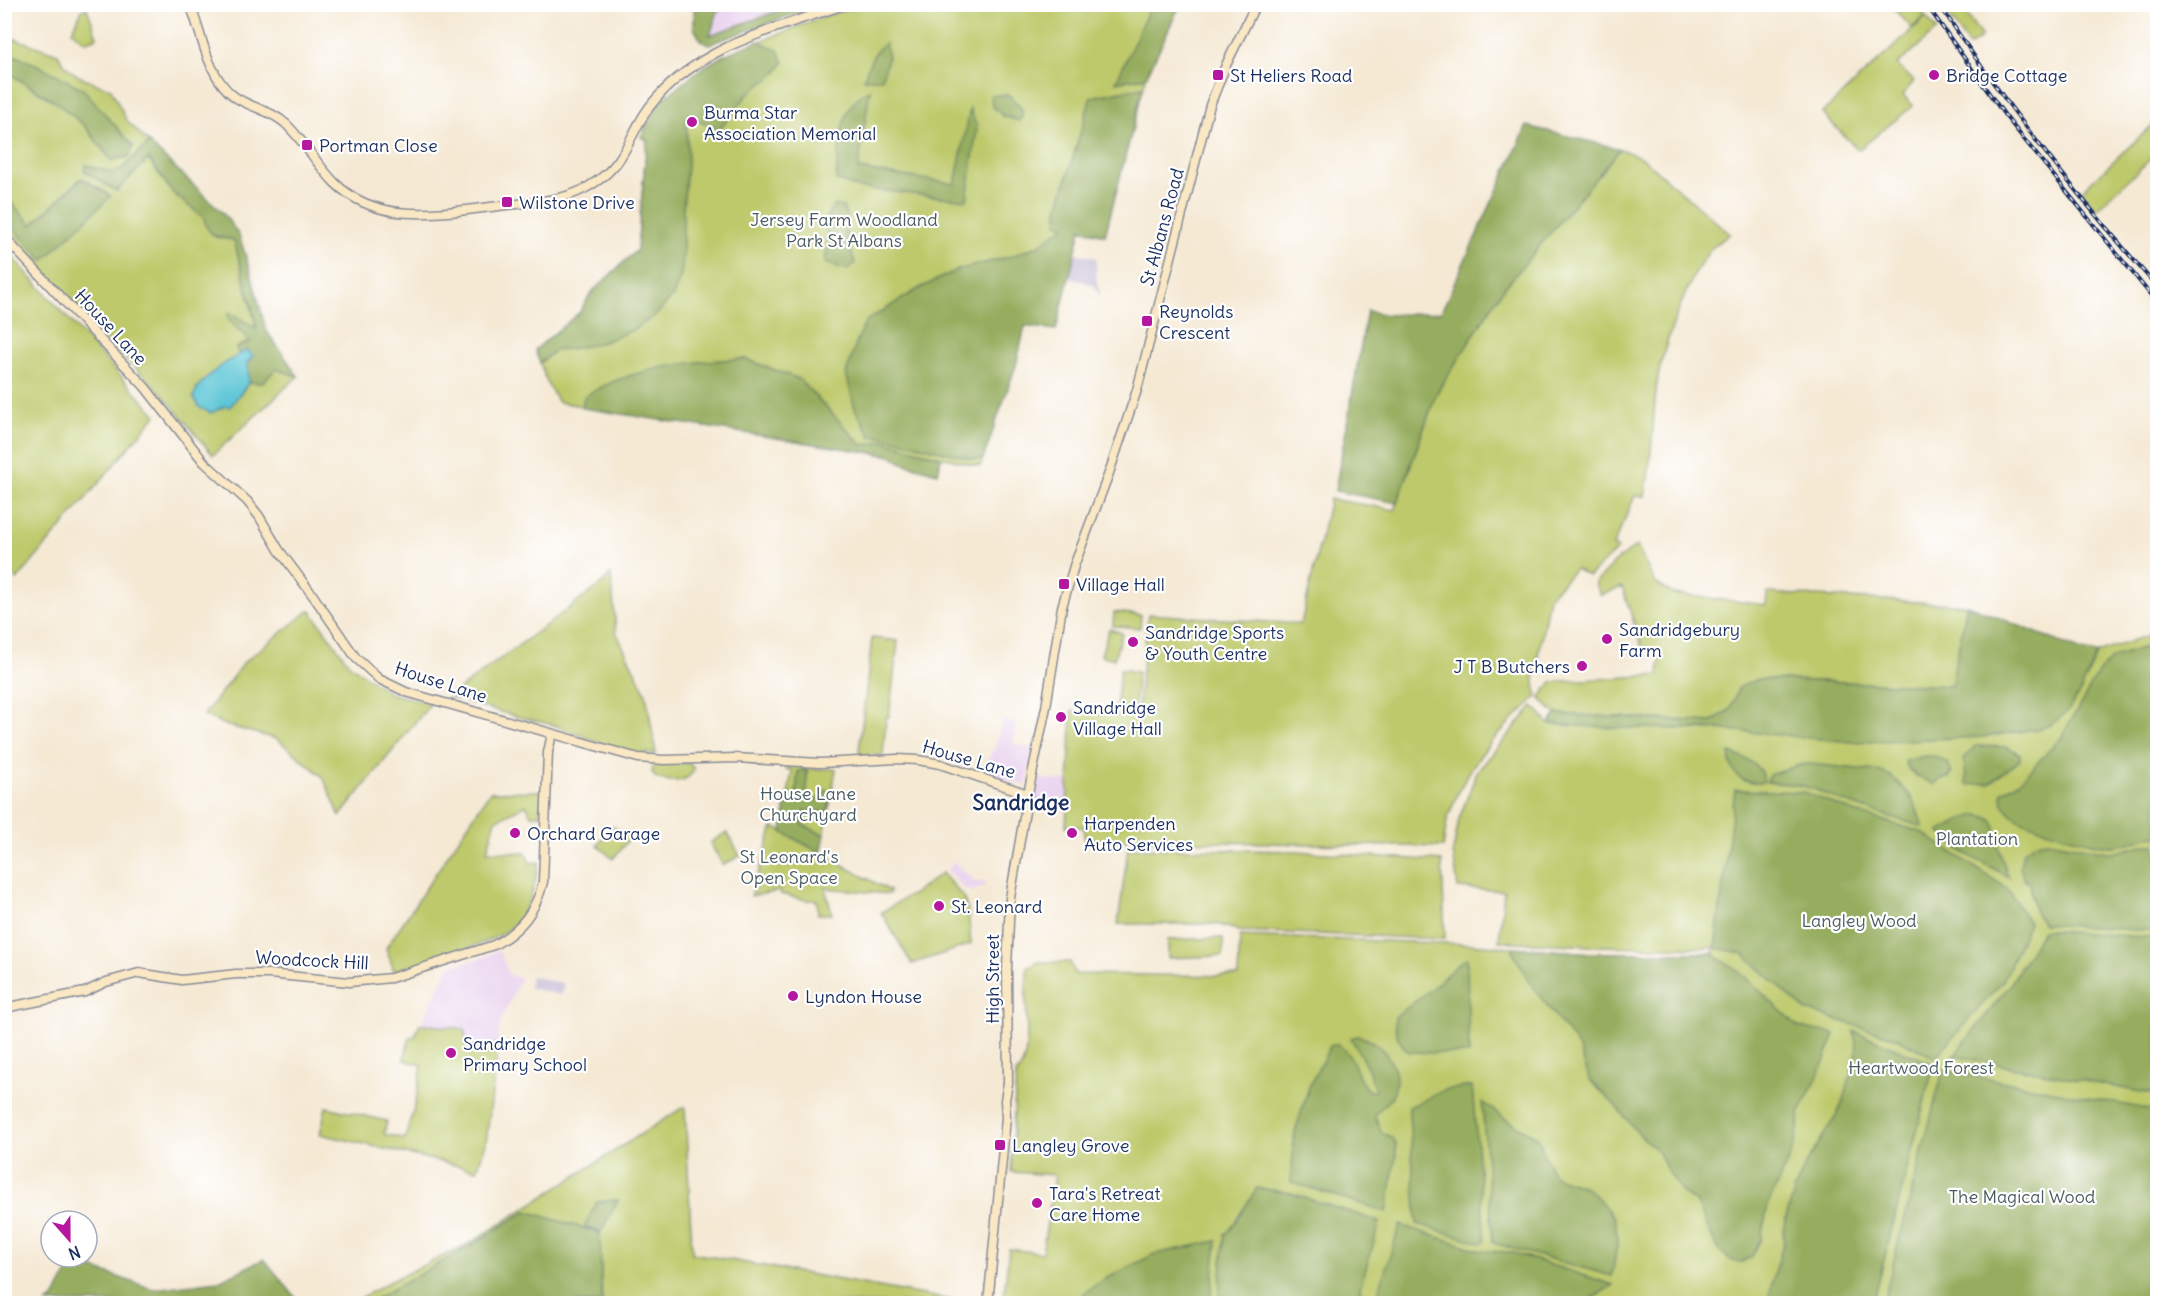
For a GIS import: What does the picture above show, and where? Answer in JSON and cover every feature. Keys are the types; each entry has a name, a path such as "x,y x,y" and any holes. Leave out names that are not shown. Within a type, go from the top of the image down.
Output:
{"street":[{"path":"190,4 214,72 221,84 235,97 267,111 284,122 320,167 337,185 350,194 372,206 415,215 537,201 576,193 603,178 616,165 629,146 651,104 662,92 704,60 755,35 847,4"},
{"name":"St Albans Road","path":"1099,497 1137,390 1210,105 1226,65 1256,4"},
{"name":"House Lane","path":"4,237 145,387 204,462 247,501 356,658 379,679 406,692 618,753 650,759 735,758 819,763 918,759 940,764 1028,794"},
{"name":"High Street","path":"988,1304 1006,1118 1010,898 1066,590 1099,497"},
{"name":"Woodcock Hill","path":"4,1008 85,992 106,982 139,973 183,980 236,974 269,974 349,982 391,978 494,945 508,937 527,920 540,896 543,882 548,752 552,734"}],"shaded area":[{"path":"720,5 795,5 709,35"},
{"path":"1075,253 1096,258 1099,295 1094,285 1069,278"},
{"path":"1003,719 1016,725 1013,743 1033,749 1026,785 984,775"},
{"path":"1037,779 1068,781 1067,808 1033,802"},
{"path":"954,862 977,883 982,880 987,885 972,891 965,890 947,870"},
{"name":"Sandridge Primary School","path":"499,950 509,975 521,978 500,1022 486,1143 477,1170 405,1139 416,1101 422,1065 404,1060 410,1037 414,1038 450,965 475,960"},
{"path":"531,976 564,984 561,995 529,988"}],"green space":[{"path":"694,5 720,5 710,35 795,5 820,5 710,44 701,41 694,28"},
{"name":"Jersey Farm Woodland Park St Albans","path":"870,5 1180,5 1146,77 1105,235 1081,229 1056,330 1025,326 1016,365 980,466 941,457 938,473 903,463 892,456 558,402 548,385 535,350 580,312 591,293 637,250 647,140 641,137 657,104 699,70 722,56 833,13"},
{"path":"1151,5 1180,5 1146,77 1116,82"},
{"path":"1890,5 1917,5 1925,16 1912,28"},
{"path":"1941,5 1960,5 1982,37 1969,46"},
{"path":"87,8 97,37 85,42 72,31 82,10"},
{"path":"1926,17 1937,30 1897,65 1914,81 1903,95 1913,106 1858,150 1822,113"},
{"path":"10,37 58,54 74,73 111,89 127,121 149,143 122,169 113,173 86,165 117,191 148,159 173,193 204,218 215,237 234,240 257,329 229,312 229,320 251,341 236,348 239,354 196,388 211,413 233,401 249,382 262,383 276,369 298,376 213,455 162,394 106,339 5,226 5,218 43,261 81,178 32,225 5,196 5,71 57,103 84,125 111,160 105,115 83,89 14,55 5,61 4,38"},
{"path":"758,41 778,50 784,62 777,72 747,95 719,130 696,120 689,114 686,118 688,155 683,209 683,256 681,275 673,296 656,315 633,330 604,342 555,350 540,363 535,350 580,312 591,293 637,250 647,140 641,137 657,104 699,70 722,56"},
{"path":"885,43 888,58 882,79 864,79 874,55"},
{"path":"13,55 38,65 83,89 133,146 129,157 111,160 84,125 57,103 5,71 5,61"},
{"path":"1143,87 1105,235 1081,229 1056,330 1025,326 1016,365 983,459 973,459 871,436 855,409 846,373 866,321 920,288 957,270 1012,256 1037,246 1065,226 1057,223 1059,205 1091,97"},
{"path":"870,90 858,169 955,184 970,109 977,128 967,200 858,188 836,180 842,129 846,116 851,105 859,96"},
{"path":"991,95 1009,95 1022,109 1020,121 1003,116 992,106"},
{"path":"2157,121 2157,153 2096,210 2081,191"},
{"path":"1527,126 1620,149 1501,292 1436,394 1397,503 1335,491 1367,311 1388,315 1441,312"},
{"path":"149,143 223,213 239,235 266,330 298,376 276,369 262,383 249,382 247,350 239,354 236,348 250,341 229,320 228,312 257,328 234,240 210,233 204,218 173,193 149,159 116,191 84,171 86,165 113,173 122,169"},
{"path":"1620,149 1642,158 1730,234 1714,246 1703,260 1686,293 1671,331 1657,383 1650,468 1645,496 1635,496 1613,546 1618,549 1589,576 1575,569 1549,597 1534,677 1537,697 1496,736 1474,764 1456,796 1449,815 1443,847 1084,839 1084,827 1066,827 1072,711 1137,717 1148,614 1301,624 1330,499 1395,510 1436,394 1501,292"},
{"path":"82,178 111,196 43,261 5,218 5,196 32,225"},
{"path":"835,205 843,207 848,220 846,233 855,263 848,270 825,263 826,220"},
{"path":"5,249 156,415 17,580 4,564"},
{"path":"746,359 799,379 862,445 885,441 941,457 938,473 903,463 892,456 582,408 584,397 601,387 641,372 705,361"},
{"path":"1637,546 1655,583 1673,594 1766,605 1767,593 1967,605 1951,686 1759,679 1739,687 1730,710 1711,722 1556,714 1539,698 1552,682 1659,675 1660,656 1642,647 1622,587 1600,595 1595,583 1616,561"},
{"path":"611,574 616,632 646,694 656,754 638,753 599,743 554,725 449,697 603,583"},
{"path":"1967,605 2082,651 2097,654 2081,690 2068,711 2050,725 2037,729 1982,737 1852,742 1717,729 1612,728 1549,724 1556,714 1711,722 1730,710 1739,687 1759,679 1951,686"},
{"path":"310,610 349,664 389,693 431,703 340,816 323,777 277,739 225,725 204,715 244,662"},
{"path":"1114,612 1141,615 1140,628 1113,626"},
{"path":"1109,629 1122,633 1114,659 1101,655"},
{"name":"Heartwood Forest","path":"2157,632 2157,1303 1003,1304 1009,1249 1042,1253 1055,1175 1011,1172 1016,1074 1025,1058 1027,1035 1028,966 1034,966 1036,962 1070,962 1075,974 1238,976 1240,936 1468,944 1591,953 1714,953 1715,948 1591,946 1499,941 1504,891 1458,888 1453,852 1459,819 1477,772 1533,706 1549,724 1714,730 1737,719 1957,702"},
{"path":"872,638 898,641 889,717 886,717 883,755 862,756 859,751"},
{"path":"2157,643 2157,836 2122,845 2108,846 2078,840 2029,824 2010,813 2003,804 2002,792 2019,782 2061,738 2099,672 2112,658"},
{"path":"1120,669 1138,672 1134,709 1116,707"},
{"path":"1975,746 2007,747 2020,754 2020,760 1990,783 1967,785 1964,759"},
{"path":"1730,753 1757,767 1764,782 1748,782 1740,778 1734,772"},
{"path":"1934,756 1948,763 1952,773 1949,778 1941,779 1934,784 1912,773 1905,761"},
{"path":"689,763 694,769 688,777 678,781 667,780 656,778 652,772 654,764"},
{"path":"1810,764 1878,771 1891,776 1908,793 1915,804 1923,827 1844,802 1814,789 1767,782 1769,775 1799,765"},
{"name":"St Leonard's Open Space","path":"791,765 803,765 803,769 836,769 821,853 890,891 889,894 825,888 832,914 818,914 817,900 806,900 781,894 780,891 751,896 773,827 782,831 792,770 785,769"},
{"name":"House Lane Churchyard","path":"807,770 807,793 814,800 822,798 824,791 832,791 828,812 804,811 803,825 825,835 821,853 782,832 787,795 796,794 798,771"},
{"name":"Langley Wood","path":"1735,790 1804,792 1854,812 1921,832 2008,889 2029,923 2004,979 1935,1058 1897,1038 1805,1010 1742,953 1715,948"},
{"path":"543,791 540,815 531,815 526,805 496,820 487,851 526,853 530,863 539,862 531,896 519,919 513,926 490,940 394,971 386,948 490,792"},
{"name":"Plantation","path":"1977,815 1993,822 2009,877 1962,852 1939,832 1963,819"},
{"path":"613,826 630,838 613,859 597,845"},
{"path":"727,832 740,856 723,865 710,843"},
{"path":"2048,841 2113,853 2142,845 2157,845 2157,931 2043,924 2034,910 2029,883 2023,878 2020,866 2023,852 2035,843"},
{"path":"1128,848 1296,851 1442,861 1445,939 1240,931 1217,924 1118,924"},
{"path":"942,873 963,897 968,911 971,944 912,964 881,912 912,895"},
{"path":"2043,930 2157,938 2157,1095 1954,1056 2010,985"},
{"path":"1223,938 1223,956 1168,958 1168,940"},
{"path":"1513,947 1591,953 1714,953 1717,958 1732,966 1745,977 1798,1027 1835,1034 1818,1076 1799,1113 1798,1131 1792,1152 1768,1204 1761,1239 1752,1256 1742,1262 1732,1261 1715,1244 1697,1203 1683,1194 1659,1153 1590,1080 1578,1046 1533,987 1513,953"},
{"path":"1467,958 1469,1054 1409,1052 1398,1036 1395,1017"},
{"name":"Sandridge Primary School","path":"420,1024 465,1029 466,1046 498,1045 486,1143 477,1170 320,1134 326,1107 387,1121 384,1134 405,1139 416,1101 422,1065 404,1060 410,1037 414,1038"},
{"path":"1854,1031 1934,1064 1873,1303 1769,1303 1771,1287 1784,1241 1784,1225 1795,1188 1805,1166 1845,1097 1857,1049"},
{"path":"1357,1036 1374,1043 1382,1050 1393,1066 1395,1075 1396,1084 1393,1094 1375,1116 1382,1133 1391,1137 1396,1143 1387,1212 1291,1182 1296,1129 1309,1087 1330,1046 1338,1044 1344,1049 1361,1081 1371,1092 1375,1091 1369,1071 1351,1038"},
{"name":"The Magical Wood","path":"1943,1070 2157,1111 2157,1303 1883,1303"},
{"path":"1472,1086 1485,1241 1481,1243 1417,1224 1409,1114 1409,1107 1445,1090"},
{"path":"1482,1102 1513,1124 1539,1138 1544,1156 1554,1175 1585,1187 1598,1198 1614,1218 1618,1239 1612,1276 1493,1243"},
{"path":"685,1106 692,1253 967,1303 350,1304 391,1281 472,1242"},
{"path":"1257,1188 1291,1193 1380,1222 1360,1288 1363,1303 1218,1303 1225,1234 1230,1230"},
{"path":"618,1200 601,1232 584,1227 597,1202"},
{"path":"526,1211 600,1233 602,1303 368,1303 472,1245"},
{"path":"1400,1225 1482,1251 1511,1252 1613,1285 1585,1303 1384,1303 1376,1299"},
{"path":"1217,1241 1210,1303 1070,1303 1103,1280 1155,1254"},
{"path":"264,1259 300,1303 47,1303 54,1298 70,1269 94,1269 153,1289 219,1281"}],"water":[{"path":"247,350 253,356 247,363 249,382 230,407 225,406 211,413 200,408 193,397 202,383 216,370"}],"railway":[{"path":"1926,4 2006,117 2158,304"},
{"path":"1939,4 2043,150 2158,288"}],"place":[{"name":"St Heliers Road","path":"1218,75"},
{"name":"Bridge Cottage","path":"1934,75"},
{"name":"Burma Star Association Memorial","path":"692,122"},
{"name":"Portman Close","path":"307,145"},
{"name":"Wilstone Drive","path":"507,202"},
{"name":"Reynolds Crescent","path":"1147,321"},
{"name":"Village Hall","path":"1064,584"},
{"name":"Sandridgebury Farm","path":"1607,639"},
{"name":"Sandridge Sports & Youth Centre","path":"1133,642"},
{"name":"J T B Butchers","path":"1582,666"},
{"name":"Sandridge Village Hall","path":"1061,717"},
{"name":"Orchard Garage","path":"515,833"},
{"name":"Harpenden Auto Services","path":"1072,833"},
{"name":"St. Leonard","path":"939,906"},
{"name":"Lyndon House","path":"793,996"},
{"name":"Sandridge Primary School","path":"451,1053"},
{"name":"Langley Grove","path":"1000,1145"},
{"name":"Tara's Retreat Care Home","path":"1037,1203"}],"district":[{"name":"Sandridge","path":"1021,802"}]}
